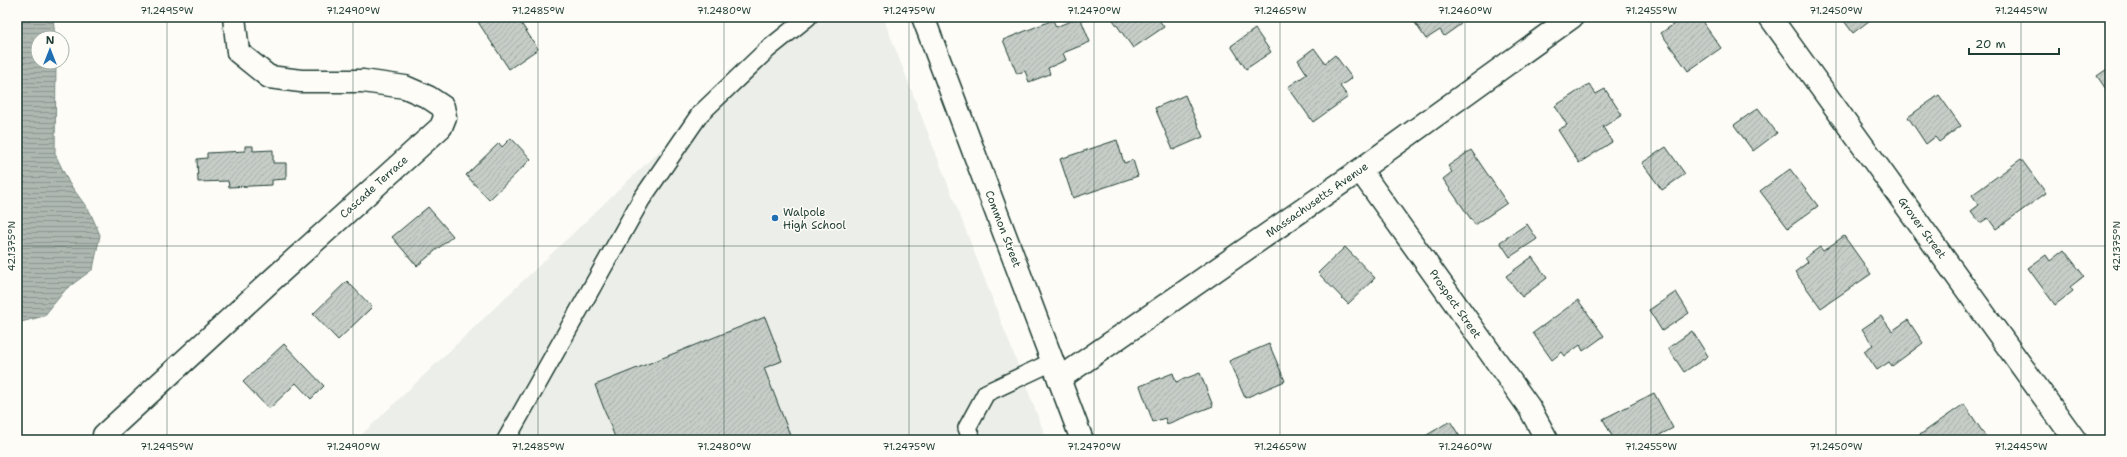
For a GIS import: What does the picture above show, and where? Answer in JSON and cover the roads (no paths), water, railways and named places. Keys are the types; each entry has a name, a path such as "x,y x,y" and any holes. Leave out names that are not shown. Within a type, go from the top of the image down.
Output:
{"street":[{"name":"Cascade Terrace","path":"104,435 441,127 445,117 442,107 428,97 405,86 363,81 301,80 269,76 238,52 234,17"},
{"name":"Common Street","path":"923,17 1082,440"},
{"name":"Massachusetts Avenue","path":"1056,370 1360,170 1572,17"},
{"name":"Grover Street","path":"1770,17 2075,440"},
{"name":"Prospect Street","path":"1360,170 1529,407 1547,440"}],"lane":[{"path":"506,440 640,200 700,114 767,50 808,17"},
{"path":"972,440 967,428 986,393 1056,370"}],"place":[{"name":"Walpole High School","path":"775,218"}]}
